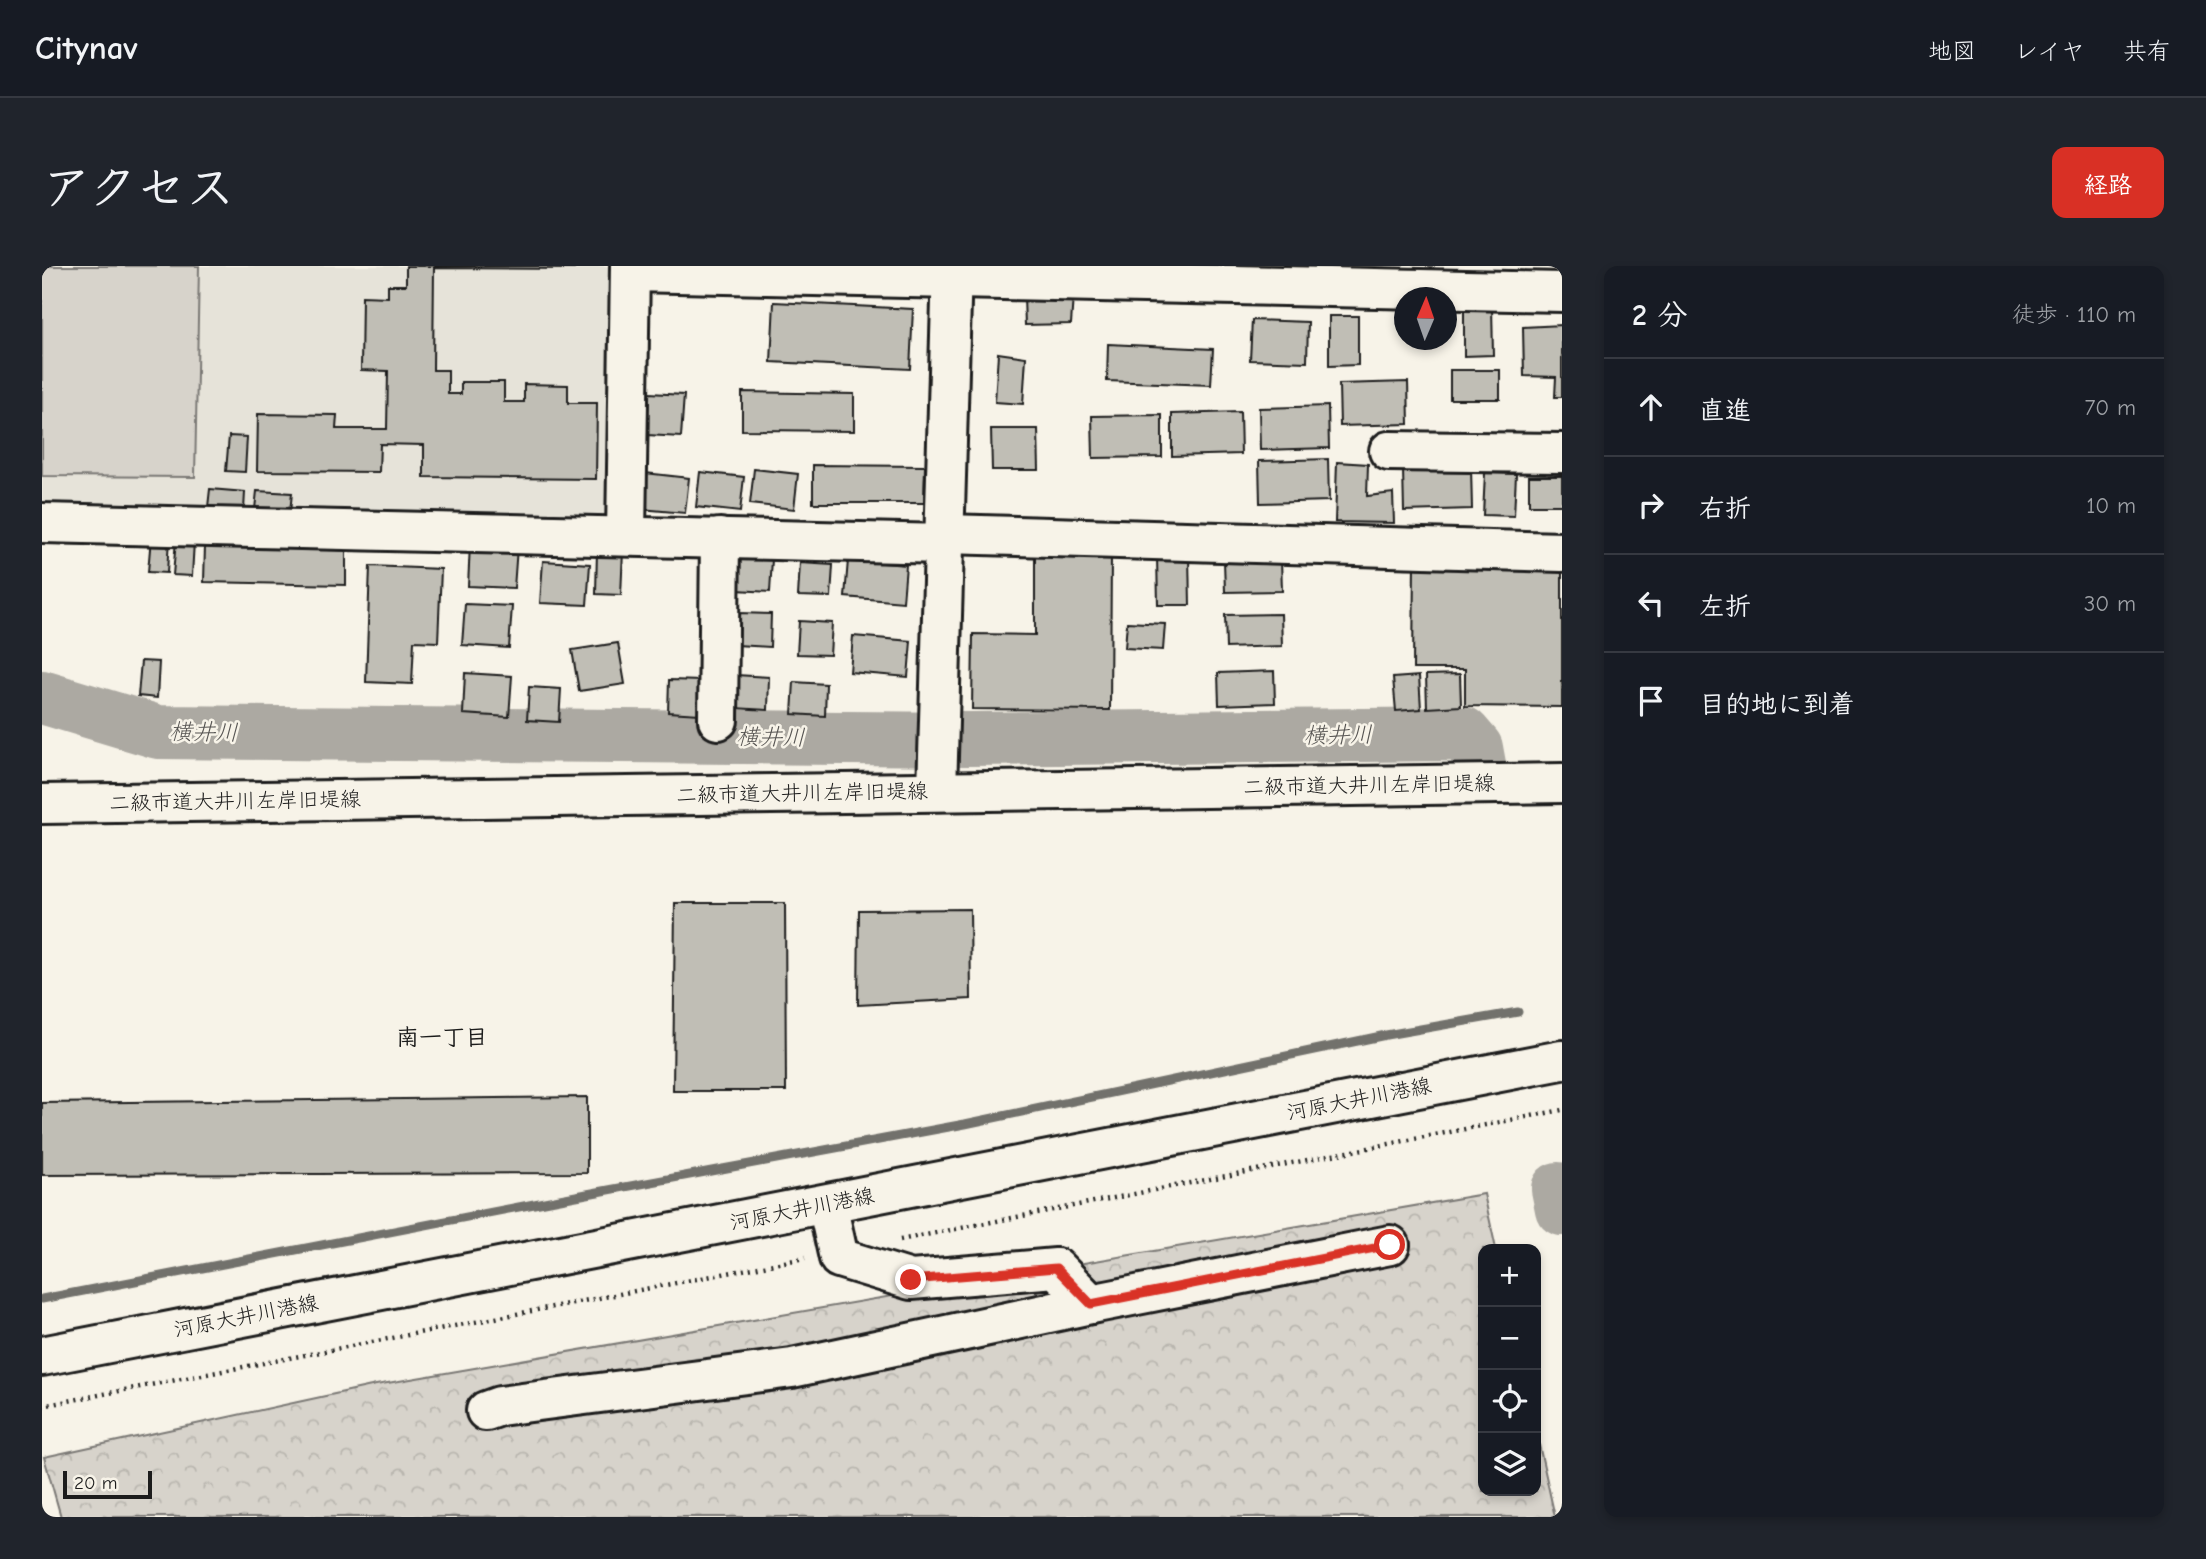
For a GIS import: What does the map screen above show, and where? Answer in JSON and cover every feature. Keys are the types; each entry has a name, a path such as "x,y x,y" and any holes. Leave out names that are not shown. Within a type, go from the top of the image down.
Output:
{"street":[{"path":"626,536 630,269 952,272 1562,292"},
{"path":"937,791 952,272"},
{"path":"1389,451 1562,453"},
{"path":"42,523 1562,552"},
{"path":"718,720 720,538"},
{"name":"二級市道大井川左岸旧堤線","path":"42,804 1562,783"},
{"name":"河原大井川港線","path":"42,1356 1562,1060"},
{"path":"827,1204 839,1258 911,1280 1056,1268 1091,1304"},
{"path":"486,1411 500,1406 792,1368 1091,1304 1390,1245"}],"shaded area":[{"path":"42,266 614,266 612,516 42,507"}],"green space":[{"path":"42,266 199,266 195,477 42,476"},
{"path":"1484,1194 1495,1244 1478,1244 1478,1496 1541,1496 1541,1454 1555,1517 61,1517 44,1457 376,1385"}],"building":[{"path":"406,266 574,266 574,269 434,268 433,370 448,370 448,394 461,394 461,382 504,382 504,402 524,402 524,384 568,385 568,403 597,403 596,479 424,477 424,445 380,444 379,472 257,471 258,414 337,415 336,429 387,429 388,371 361,370 362,296 388,297 388,285 406,285"},
{"path":"1073,296 1071,324 1025,325 1024,297"},
{"path":"774,302 913,309 910,369 771,362"},
{"path":"1464,306 1492,306 1493,355 1464,356"},
{"path":"1329,316 1358,316 1358,365 1329,366"},
{"path":"1252,320 1308,322 1307,362 1250,360"},
{"path":"1562,325 1562,397 1555,397 1556,377 1524,376 1523,327"},
{"path":"1108,344 1213,349 1211,385 1107,381"},
{"path":"998,353 1026,357 1023,404 995,402"},
{"path":"1450,370 1500,370 1500,399 1450,399"},
{"path":"1408,382 1409,424 1340,426 1339,384"},
{"path":"742,392 854,394 854,431 742,430"},
{"path":"649,393 684,395 681,437 647,435"},
{"path":"1328,406 1329,448 1260,450 1259,408"},
{"path":"1240,412 1241,454 1172,456 1172,414"},
{"path":"1162,415 1162,457 1093,458 1092,416"},
{"path":"991,429 1038,429 1039,470 992,470"},
{"path":"229,436 247,437 245,472 226,471"},
{"path":"1328,459 1329,501 1260,503 1259,461"},
{"path":"1337,462 1368,464 1367,496 1393,493 1394,523 1335,522"},
{"path":"813,465 925,466 924,503 813,503"},
{"path":"1471,467 1472,509 1404,511 1403,469"},
{"path":"754,469 798,474 794,509 750,504"},
{"path":"700,472 744,477 740,512 696,507"},
{"path":"645,473 689,478 685,513 641,509"},
{"path":"1485,473 1516,474 1514,516 1483,515"},
{"path":"1529,476 1562,476 1562,505 1529,505"},
{"path":"210,489 245,492 244,510 208,507"},
{"path":"257,491 292,493 290,512 255,509"},
{"path":"151,537 169,538 167,573 148,572"},
{"path":"176,540 194,541 192,576 173,575"},
{"path":"470,544 517,547 514,588 468,586"},
{"path":"205,545 346,548 346,585 204,582"},
{"path":"597,550 623,551 621,595 596,594"},
{"path":"1035,553 1111,554 1110,710 972,709 973,634 1035,635"},
{"path":"1157,555 1189,555 1190,605 1158,605"},
{"path":"739,557 772,559 770,592 737,590"},
{"path":"1281,558 1282,591 1225,592 1224,560"},
{"path":"848,560 906,565 903,602 845,597"},
{"path":"543,561 590,564 587,605 540,603"},
{"path":"1414,561 1562,561 1562,707 1465,706 1465,669 1413,669"},
{"path":"800,563 833,565 831,597 798,596"},
{"path":"370,566 441,569 438,642 414,641 412,684 366,682"},
{"path":"465,604 512,606 509,648 462,645"},
{"path":"738,613 771,614 770,647 736,645"},
{"path":"1281,614 1282,646 1226,648 1225,615"},
{"path":"799,621 832,623 830,655 797,654"},
{"path":"1127,622 1165,624 1163,650 1125,648"},
{"path":"853,636 911,641 908,677 850,672"},
{"path":"618,643 625,684 579,691 572,650"},
{"path":"141,661 159,662 157,698 138,696"},
{"path":"1274,671 1275,703 1219,705 1218,673"},
{"path":"465,673 512,676 509,717 463,714"},
{"path":"1460,674 1461,706 1427,708 1426,675"},
{"path":"736,675 769,677 768,710 734,708"},
{"path":"1419,676 1421,709 1396,711 1393,678"},
{"path":"669,680 702,681 700,714 668,712"},
{"path":"794,682 826,684 825,716 792,714"},
{"path":"529,687 561,689 559,722 527,720"},
{"path":"675,903 785,903 786,1091 673,1091"},
{"path":"970,909 971,999 858,1005 859,910"},
{"path":"587,1097 587,1173 42,1175 42,1103"}],"waterway":[{"name":"横井川","path":"42,697 158,732 968,739 1464,734 1476,748 1480,770"},
{"path":"42,1299 965,1124 1386,1035 1518,1012"},
{"name":"横井川","path":"1558,1189 1562,1209"}],"district":[{"name":"南一丁目","path":"442,1037"}],"route":[{"path":"911,1280 1056,1268 1091,1304 1390,1245"}]}
